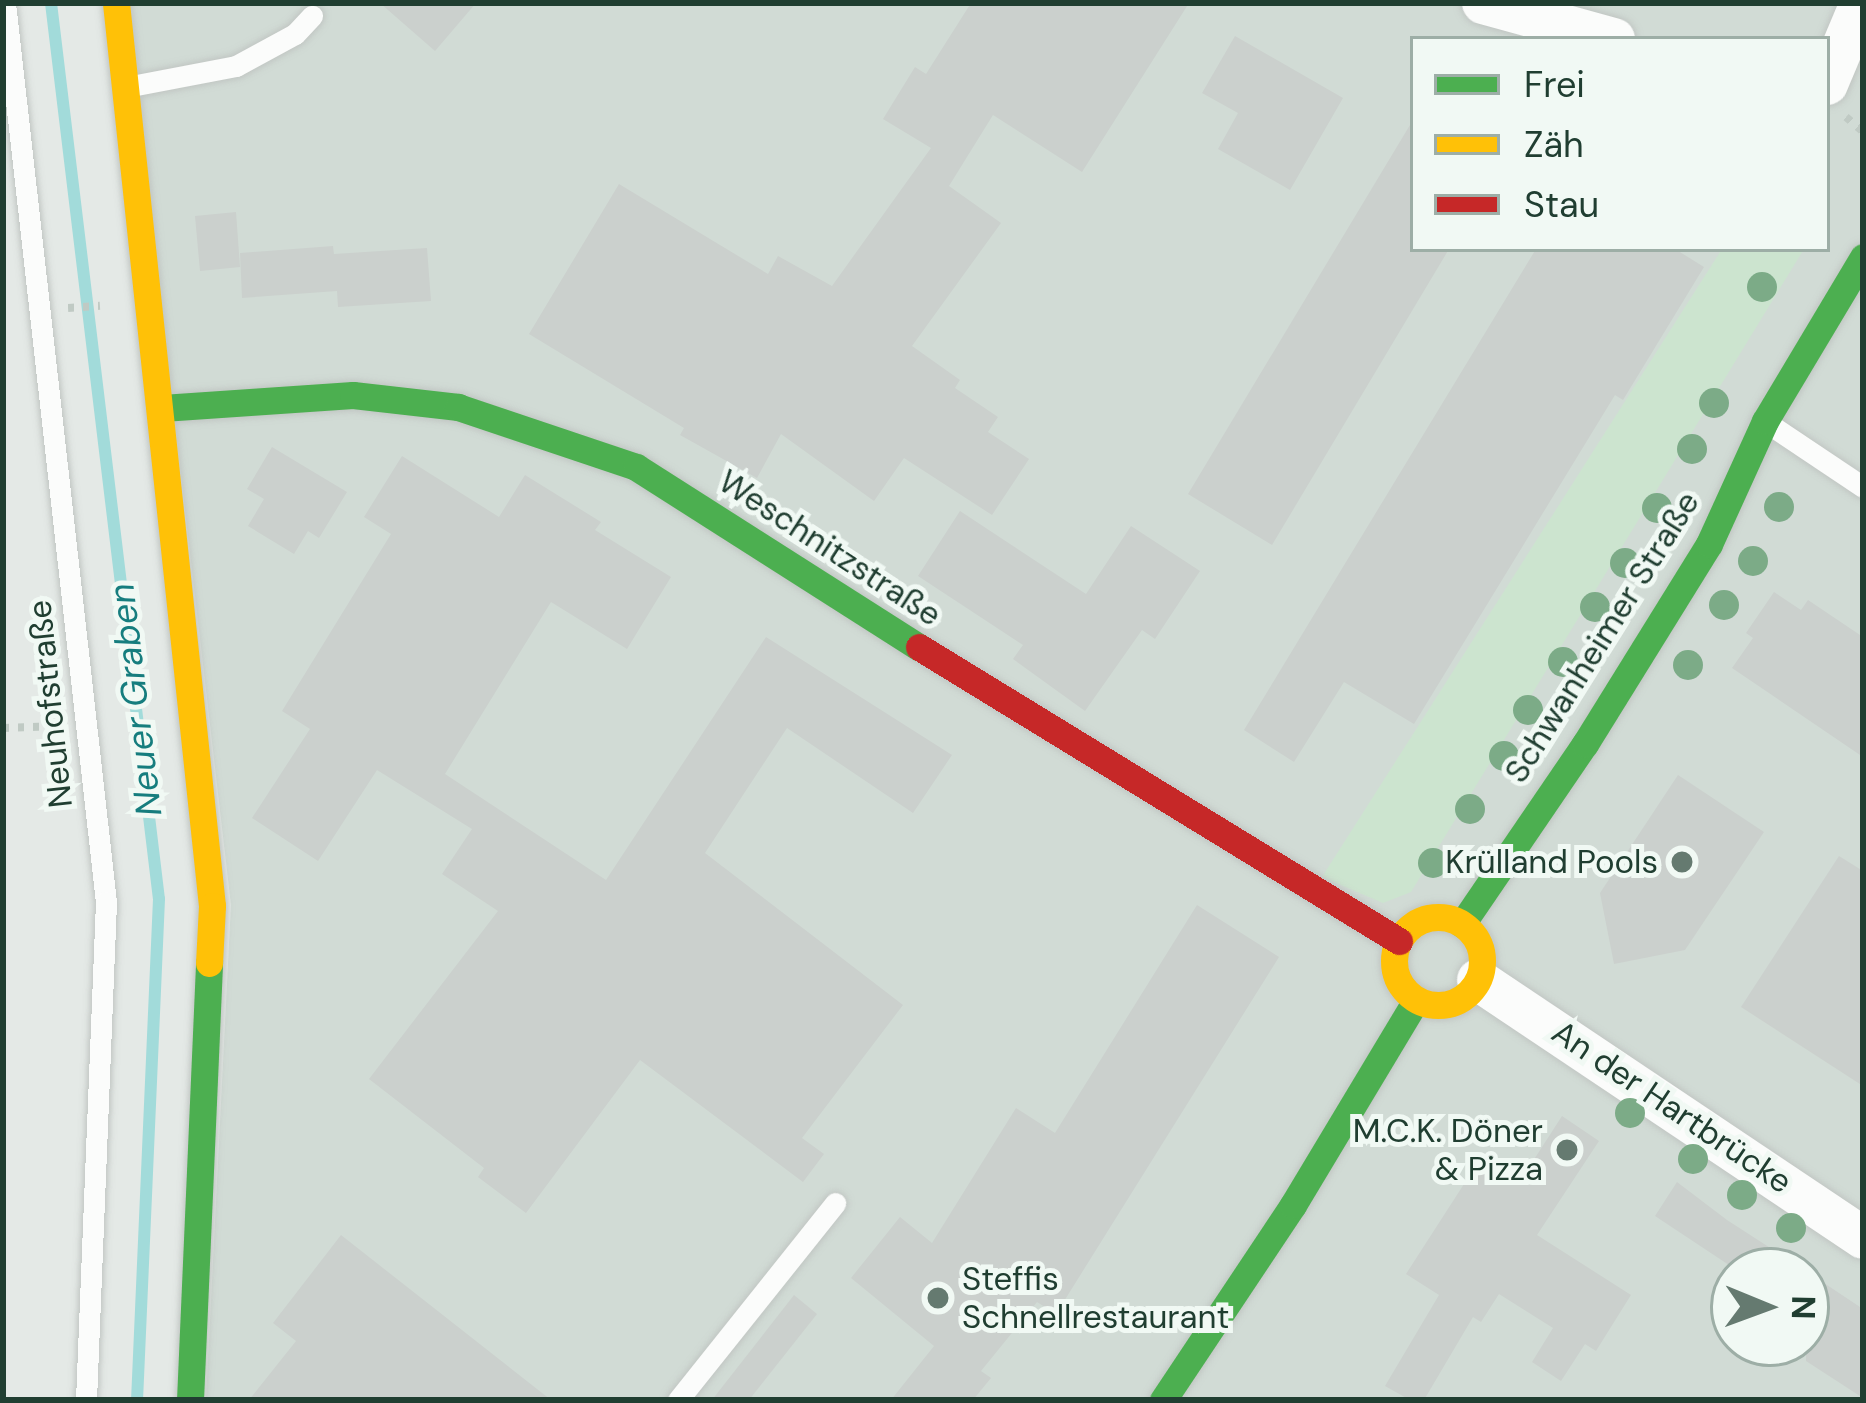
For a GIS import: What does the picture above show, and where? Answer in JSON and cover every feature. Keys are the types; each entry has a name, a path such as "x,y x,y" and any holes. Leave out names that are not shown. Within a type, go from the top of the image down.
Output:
{"street":[{"path":"116,3 212,906 190,1400"},
{"path":"1483,3 1603,36"},
{"path":"1830,77 1861,3"},
{"name":"Schwanheimer Straße","path":"1462,924 1585,744 1709,544 1765,421 1863,257"},
{"name":"Weschnitzstraße","path":"162,408 353,395 458,407 636,467 1105,766 1400,941"},
{"path":"1427,919 1462,924 1479,944 1478,980 1454,1002 1438,1006 1417,1000 1397,976 1400,941 1427,919"},
{"name":"An der Hartbrücke","path":"1478,980 1863,1238"},
{"path":"1163,1400 1293,1205 1417,1000"}],"lane":[{"name":"Neuhofstraße","path":"4,3 90,725 106,902 86,1400"},
{"path":"126,87 236,66 295,34 312,16"},
{"path":"1765,421 1863,488"},
{"path":"678,1400 835,1203"}],"path":[{"path":"67,308 110,305"},
{"path":"3,728 90,725"}],"shaded area":[{"path":"126,3 1863,3 1863,1400 206,1400 231,905"}],"green space":[{"path":"1720,252 1802,252 1411,892 1383,903 1322,877"}],"building":[{"path":"380,3 476,3 435,51"},
{"path":"971,3 1189,3 1082,172 993,115 949,186 1001,223 912,346 960,380 955,388 998,417 988,432 1029,459 992,515 904,458 874,501 781,434 757,478 680,435 684,428 529,334 619,184 768,274 778,256 832,286 931,148 883,119 915,67 926,74"},
{"path":"1235,36 1343,98 1290,190 1218,149 1238,113 1202,93"},
{"path":"1410,125 1410,252 1447,252 1272,545 1188,494"},
{"path":"236,212 240,267 200,271 195,216"},
{"path":"333,246 334,254 427,248 431,301 338,307 337,291 242,298 240,253"},
{"path":"1534,252 1680,252 1704,267 1623,400 1615,395 1414,724 1344,682 1294,762 1244,730"},
{"path":"272,447 347,492 319,538 308,531 294,554 248,526 264,499 247,489"},
{"path":"402,456 499,517 525,475 601,522 595,530 671,577 627,649 551,602 445,774 606,880 766,637 952,755 913,813 787,728 705,853 903,1005 802,1138 824,1154 803,1182 640,1060 526,1213 478,1177 484,1168 369,1079 498,911 442,874 472,829 377,770 318,861 252,818 310,729 282,711 391,534 364,517"},
{"path":"960,511 1086,594 1131,526 1200,571 1155,639 1142,630 1085,711 1013,659 1023,645 918,576"},
{"path":"1774,592 1801,610 1808,600 1863,637 1863,757 1732,668 1753,638 1746,633"},
{"name":"Krülland Pools","path":"1678,775 1764,832 1685,950 1614,964 1600,893"},
{"path":"1839,856 1863,871 1863,1086 1741,1007"},
{"path":"1197,905 1279,957 1056,1314 1037,1302 981,1371 991,1378 973,1400 891,1400 934,1346 851,1278 900,1217 932,1243 1016,1108 1055,1133"},
{"path":"1562,1116 1599,1141 1537,1235 1631,1295 1596,1351 1585,1344 1561,1381 1532,1362 1553,1328 1499,1294 1481,1322 1473,1317 1424,1400 1410,1400 1385,1386 1439,1295 1406,1274 1484,1153 1522,1178"},
{"path":"1677,1182 1769,1247 1710,1247 1710,1252 1655,1216"},
{"path":"341,1235 551,1400 249,1400 296,1341 273,1323"},
{"path":"1830,1287 1863,1309 1863,1398 1815,1367 1830,1367"},
{"path":"794,1295 817,1314 749,1400 712,1400"}],"waterway":[{"name":"Neuer Graben","path":"51,3 159,899 137,1400"}],"traffic: fast":[{"path":"1462,924 1585,744 1709,544 1765,421 1863,257"},
{"path":"162,408 353,395 458,407 636,467 919,647"},
{"path":"190,1400 209,963"},
{"path":"1163,1400 1293,1205 1416,1000"}],"traffic: slow":[{"path":"116,3 212,906 209,963"},
{"path":"1438,917 1469,930 1482,961 1469,992 1438,1005 1407,992 1394,961 1407,930 1438,917"}],"traffic: jam":[{"path":"919,647 1399,941"}],"place":[{"name":"Krülland Pools","path":"1682,862"},
{"name":"M.C.K. Döner & Pizza","path":"1567,1150"},
{"name":"Steffis Schnellrestaurant","path":"938,1298"}]}
